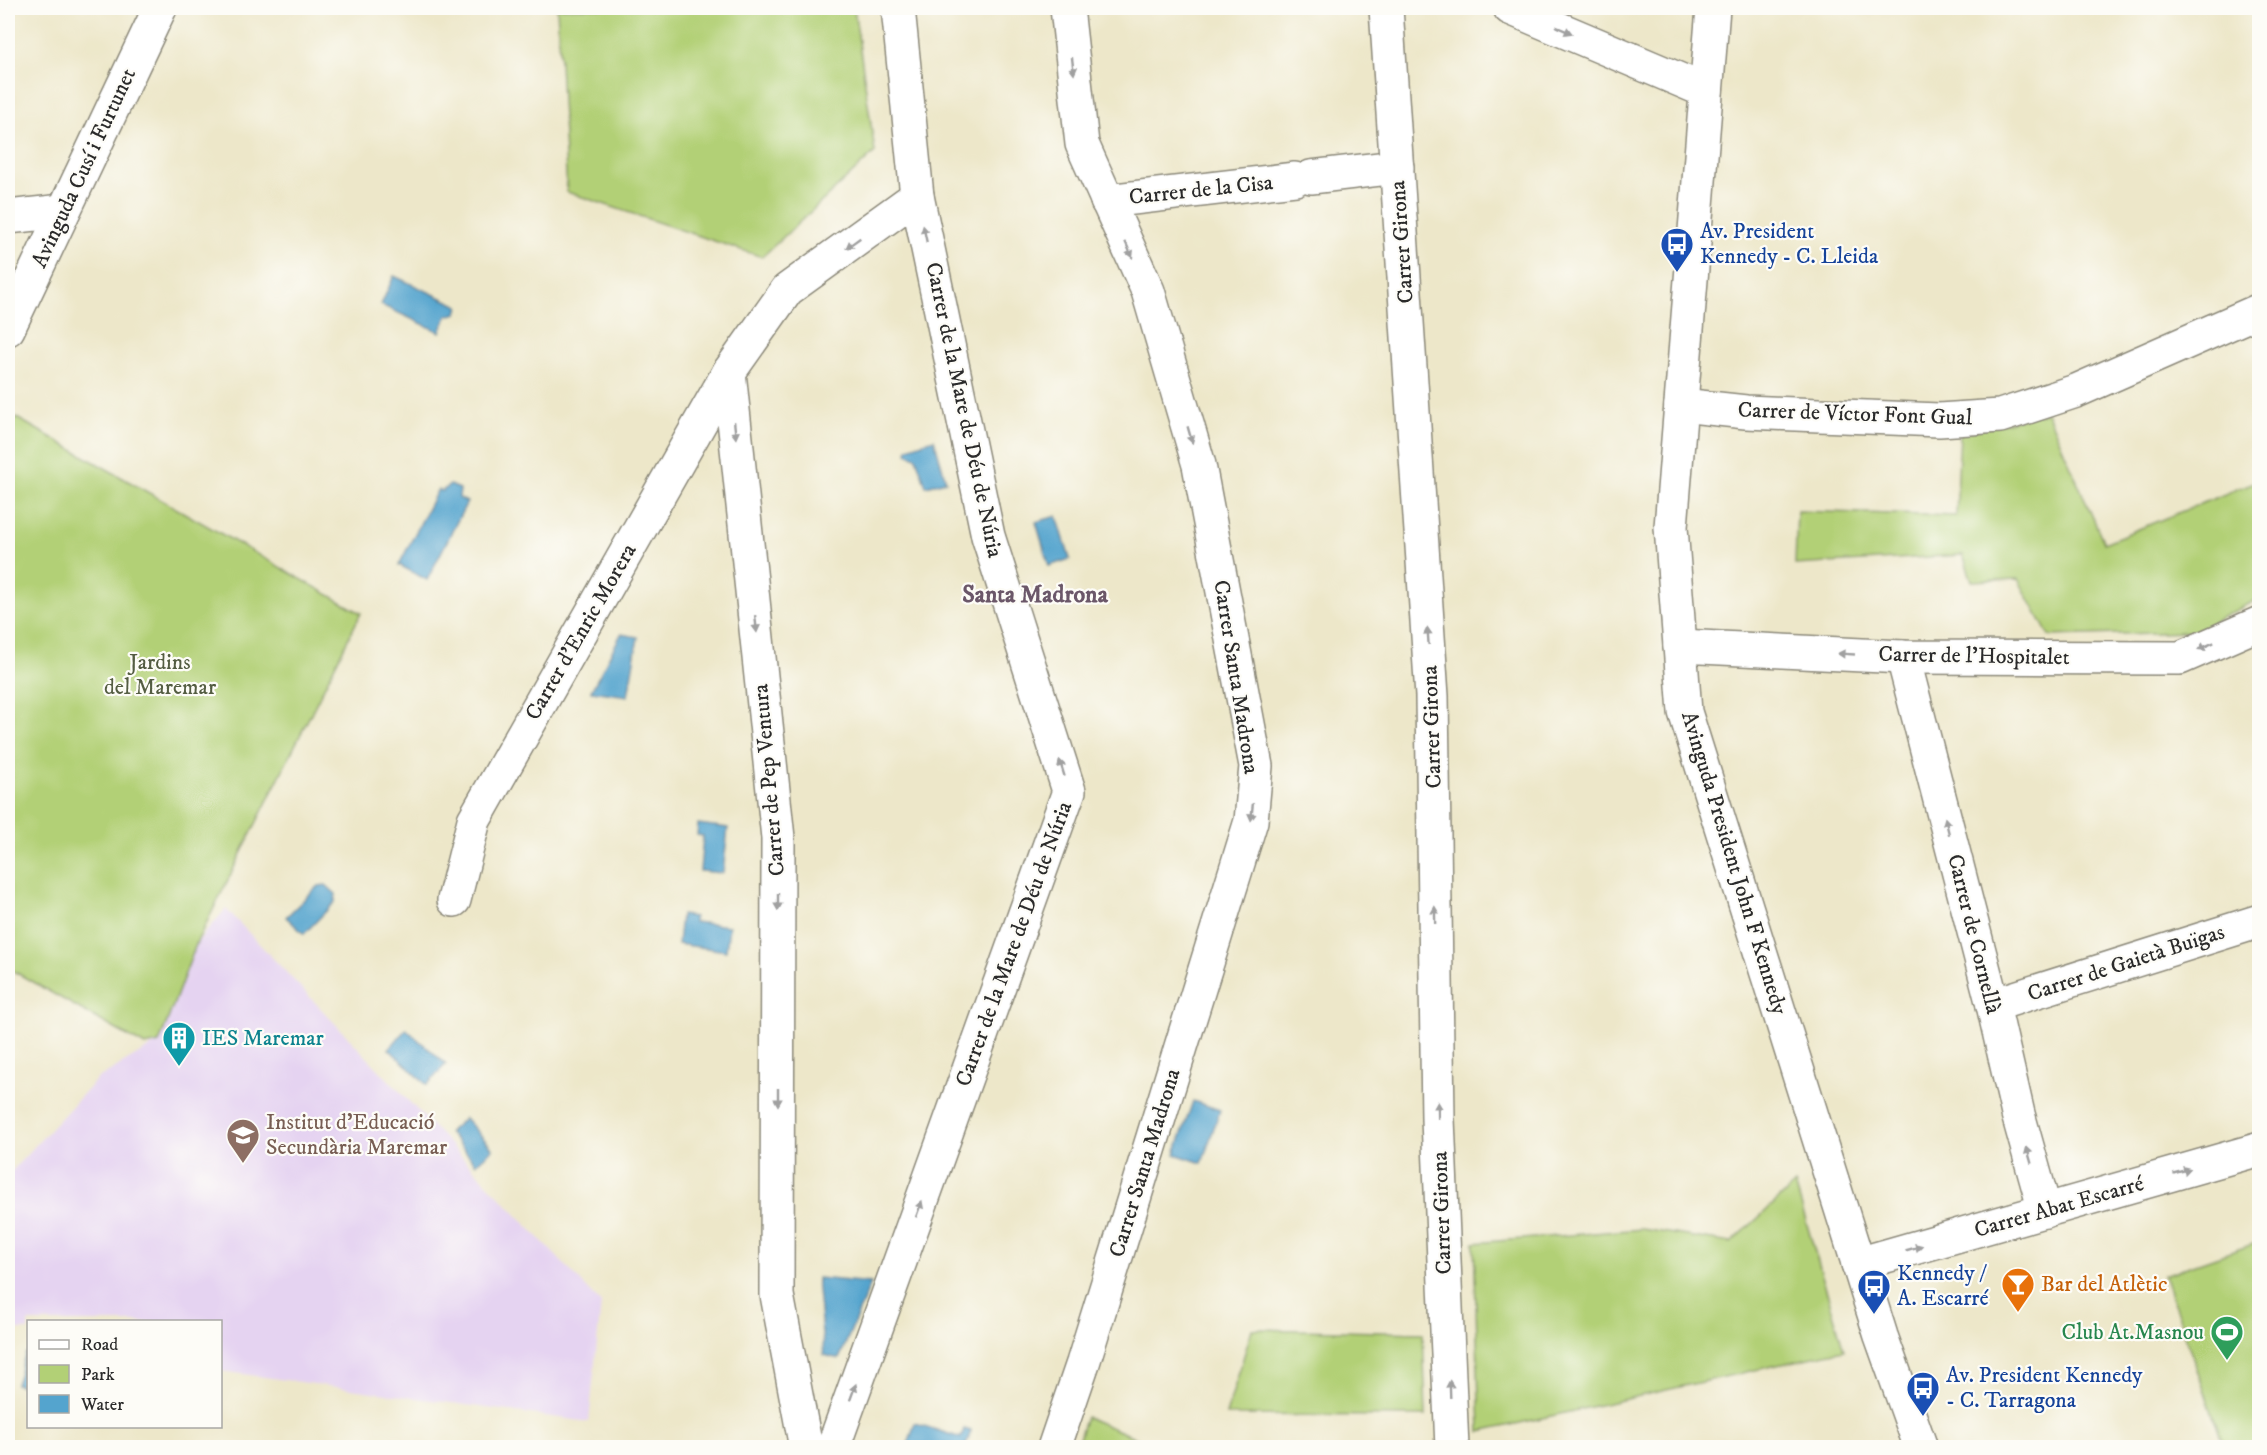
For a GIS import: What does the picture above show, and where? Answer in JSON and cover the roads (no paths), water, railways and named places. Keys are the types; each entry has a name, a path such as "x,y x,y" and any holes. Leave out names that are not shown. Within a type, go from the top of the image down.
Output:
{"street":[{"name":"Avinguda Cusí i Furtunet","path":"8,329 160,8"},
{"name":"Carrer de la Mare de Déu de Núria","path":"833,1448 1069,791 988,536 917,196 898,8"},
{"name":"Carrer Santa Madrona","path":"1054,1448 1083,1363 1251,821 1256,766 1199,465 1148,291 1082,144 1066,8"},
{"name":"Carrer Girona","path":"1386,8 1432,696 1438,1119 1452,1448"},
{"path":"1510,8 1706,91"},
{"name":"Avinguda President John F Kennedy","path":"1713,8 1671,527 1685,712 1858,1264 1921,1448"},
{"name":"Carrer de la Cisa","path":"1107,201 1397,167"},
{"path":"729,372 787,290 917,196"},
{"path":"8,217 63,211"},
{"name":"Carrer de Víctor Font Gual","path":"1681,405 1746,412 1939,420 2000,416 2076,391 2259,310"},
{"name":"Carrer d'Enric Morera","path":"454,900 474,820 729,372"},
{"name":"Carrer de Pep Ventura","path":"729,372 778,838 777,1295 806,1448"},
{"name":"Carrer de l'Hospitalet","path":"1680,646 1903,657 2181,658 2259,622"},
{"name":"Carrer de Cornellà","path":"1903,657 1993,1005 2018,1114 2045,1211"},
{"name":"Carrer de Gaietà Buïgas","path":"1993,1005 2259,921"},
{"name":"Carrer Abat Escarré","path":"1858,1264 2259,1149"}],"water":[{"path":"394,276 459,306 457,313 447,316 440,332 381,305"},
{"path":"934,439 946,481 926,486 916,457 907,453 908,448"},
{"path":"450,485 460,489 459,498 467,502 427,580 399,565 438,489 442,491"},
{"path":"1057,516 1070,559 1049,566 1036,522"},
{"path":"621,634 638,637 628,696 591,691"},
{"path":"698,824 728,828 723,873 700,871 703,836 697,835"},
{"path":"326,885 336,894 335,902 304,934 286,917 318,886"},
{"path":"681,915 694,917 694,922 729,926 726,951 678,944"},
{"path":"406,1029 446,1064 427,1085 389,1049"},
{"path":"1193,1101 1220,1110 1202,1163 1175,1154"},
{"path":"465,1118 493,1149 476,1164 449,1132"},
{"path":"817,1278 871,1283 839,1359 824,1355"},
{"path":"26,1353 27,1353 27,1388 16,1384"},
{"path":"915,1423 961,1438 964,1429 971,1431 965,1447 907,1447"}],"place":[{"name":"Av. President Kennedy - C. Lleida","path":"1677,273"},
{"name":"IES Maremar","path":"179,1067"},
{"name":"Institut d'Educació Secundària Maremar","path":"243,1164"},
{"name":"Bar del Atlètic","path":"2018,1313"},
{"name":"Kennedy / A. Escarré","path":"1874,1315"},
{"name":"Club At.Masnou","path":"2227,1361"},
{"name":"Av. President Kennedy - C. Tarragona","path":"1923,1417"}],"district":[{"name":"Santa Madrona","path":"1035,595"}],"park label":[{"name":"Jardins del Maremar","path":"160,674"}]}
